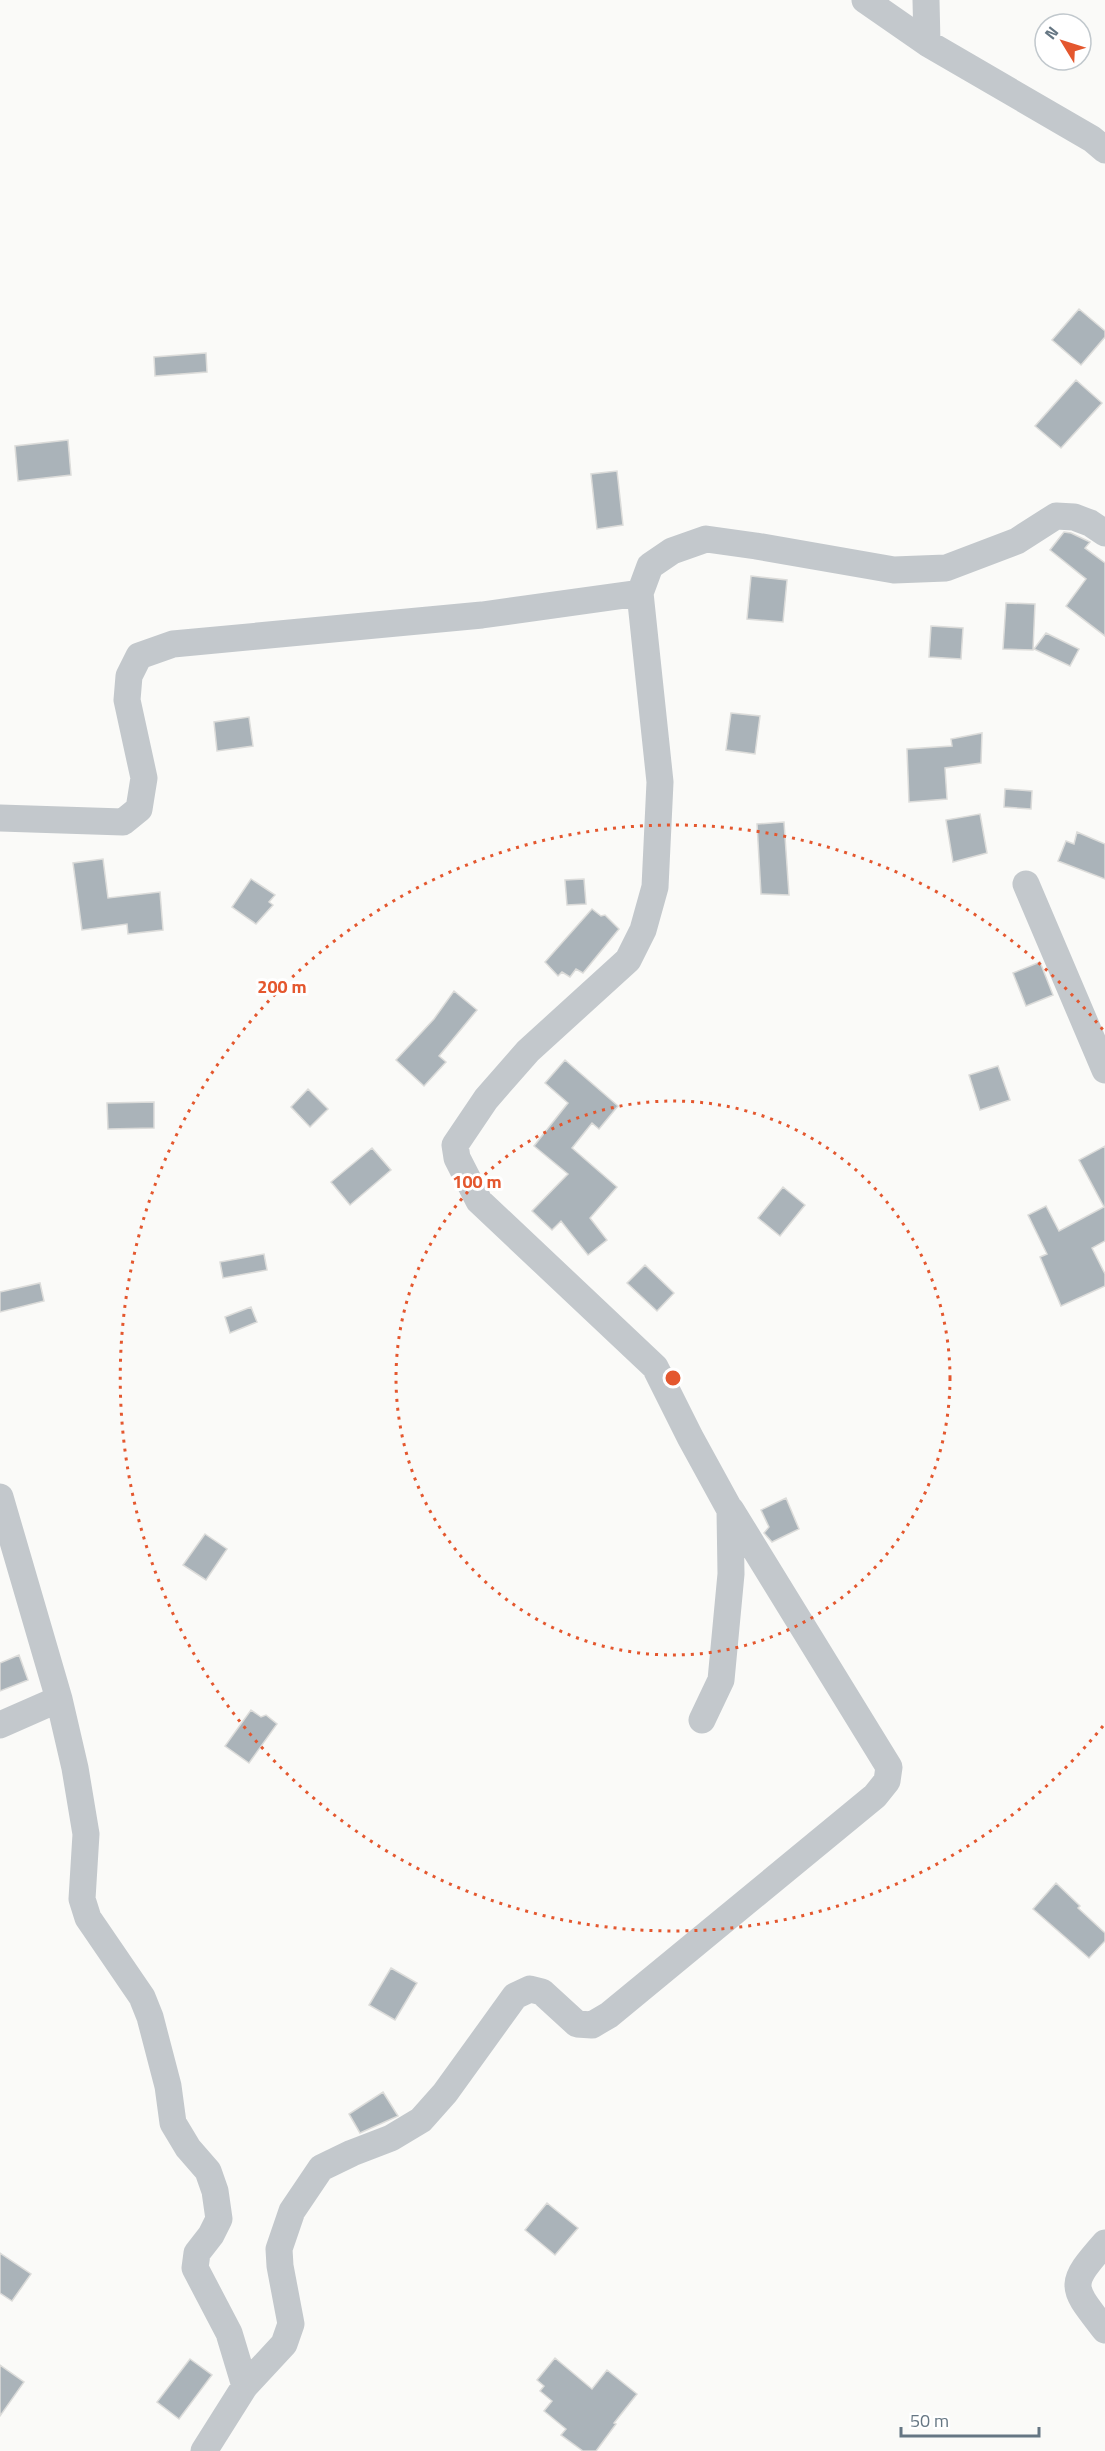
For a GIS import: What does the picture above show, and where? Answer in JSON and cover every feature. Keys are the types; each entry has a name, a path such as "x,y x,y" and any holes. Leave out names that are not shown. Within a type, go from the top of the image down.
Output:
{"street":[{"path":"865,0 927,43 1092,139 1105,150"},
{"path":"926,0 927,43"},
{"path":"204,2451 244,2386 284,2344 291,2324 279,2249 292,2211 321,2168 392,2138 422,2120 445,2093 515,1996 530,1989 542,1992 577,2024 592,2025 609,2015 875,1796 887,1781 889,1767 730,1510 655,1367 479,1201 457,1158 455,1145 486,1099 528,1051 628,960 643,930 655,887 660,782 640,593 650,566 672,551 706,539 894,570 946,568 1017,541 1056,516 1074,517 1090,523 1105,533"},
{"path":"0,818 123,822 139,810 144,778 127,700 129,675 139,656 173,644 482,615 640,593"},
{"path":"1026,884 1105,1070"},
{"path":"0,1497 59,1699 75,1768 86,1834 82,1899 88,1918 142,1997 150,2017 168,2086 173,2123 188,2148 208,2171 215,2191 219,2219 212,2235 197,2253 195,2268 230,2333 244,2386"},
{"path":"702,1720 721,1680 731,1574 730,1510"},
{"path":"0,1725 59,1699"},
{"path":"1105,2243 1079,2274 1078,2287 1081,2299 1105,2330"}],"building":[{"path":"1079,309 1105,331 1105,337 1081,365 1052,340"},
{"path":"206,353 207,372 155,376 154,357"},
{"path":"1076,380 1102,403 1061,448 1035,426"},
{"path":"68,440 71,475 18,481 15,446"},
{"path":"617,471 623,525 597,529 591,474"},
{"path":"1064,532 1090,542 1085,548 1105,563 1105,636 1066,606 1086,579 1050,550"},
{"path":"751,576 787,580 783,622 747,619"},
{"path":"1006,603 1035,604 1033,650 1003,649"},
{"path":"931,626 963,628 961,659 929,657"},
{"path":"1046,633 1079,649 1070,666 1034,649"},
{"path":"731,713 760,716 755,754 726,750"},
{"path":"249,717 253,746 217,751 214,722"},
{"path":"982,733 981,763 945,768 947,799 909,802 907,749 952,746 951,739"},
{"path":"1005,789 1032,791 1031,809 1004,807"},
{"path":"980,814 987,853 953,862 946,820"},
{"path":"784,822 789,895 761,894 757,824"},
{"path":"1077,832 1105,844 1105,879 1058,861 1066,841 1074,844"},
{"path":"103,859 108,898 160,892 163,930 128,934 127,924 82,930 73,863"},
{"path":"251,879 275,895 269,902 273,905 256,924 232,907"},
{"path":"584,879 586,904 567,905 565,880"},
{"path":"592,909 601,916 605,915 619,929 583,973 576,969 570,977 562,972 558,976 545,962"},
{"path":"1040,962 1053,995 1026,1006 1013,973"},
{"path":"454,991 477,1010 439,1056 446,1062 424,1086 396,1060 434,1019"},
{"path":"565,1060 618,1106 599,1129 592,1123 572,1148 617,1187 590,1218 607,1240 588,1255 561,1221 552,1230 532,1211 568,1174 534,1146 568,1103 545,1083"},
{"path":"998,1066 1010,1100 980,1110 969,1075"},
{"path":"308,1089 328,1109 310,1127 291,1107"},
{"path":"154,1102 154,1128 108,1129 107,1103"},
{"path":"1105,1146 1105,1241 1092,1248 1105,1274 1105,1286 1061,1306 1040,1257 1047,1254 1028,1215 1046,1206 1059,1231 1104,1207 1079,1160"},
{"path":"372,1148 391,1170 350,1205 331,1182"},
{"path":"783,1187 805,1205 780,1236 758,1218"},
{"path":"264,1254 267,1270 223,1278 220,1262"},
{"path":"645,1265 674,1293 657,1311 627,1283"},
{"path":"40,1283 44,1301 0,1312 0,1292"},
{"path":"251,1307 257,1322 230,1333 225,1317"},
{"path":"786,1498 799,1529 772,1542 764,1533 769,1527 761,1510"},
{"path":"205,1534 227,1549 206,1580 183,1565"},
{"path":"19,1655 28,1680 0,1691 0,1663"},
{"path":"251,1710 261,1717 266,1715 277,1724 249,1763 225,1746"},
{"path":"1056,1883 1105,1933 1105,1941 1089,1958 1033,1909"},
{"path":"391,1968 417,1983 395,2020 369,2005"},
{"path":"383,2092 398,2116 360,2133 349,2114"},
{"path":"547,2203 578,2228 555,2255 525,2230"},
{"path":"0,2253 31,2274 12,2301 0,2293"},
{"path":"555,2358 592,2389 607,2370 637,2394 596,2451 583,2451 561,2435 566,2429 544,2411 552,2401 540,2391 544,2386 537,2380"},
{"path":"190,2359 212,2375 179,2419 157,2402"},
{"path":"0,2365 24,2382 0,2416"}]}
